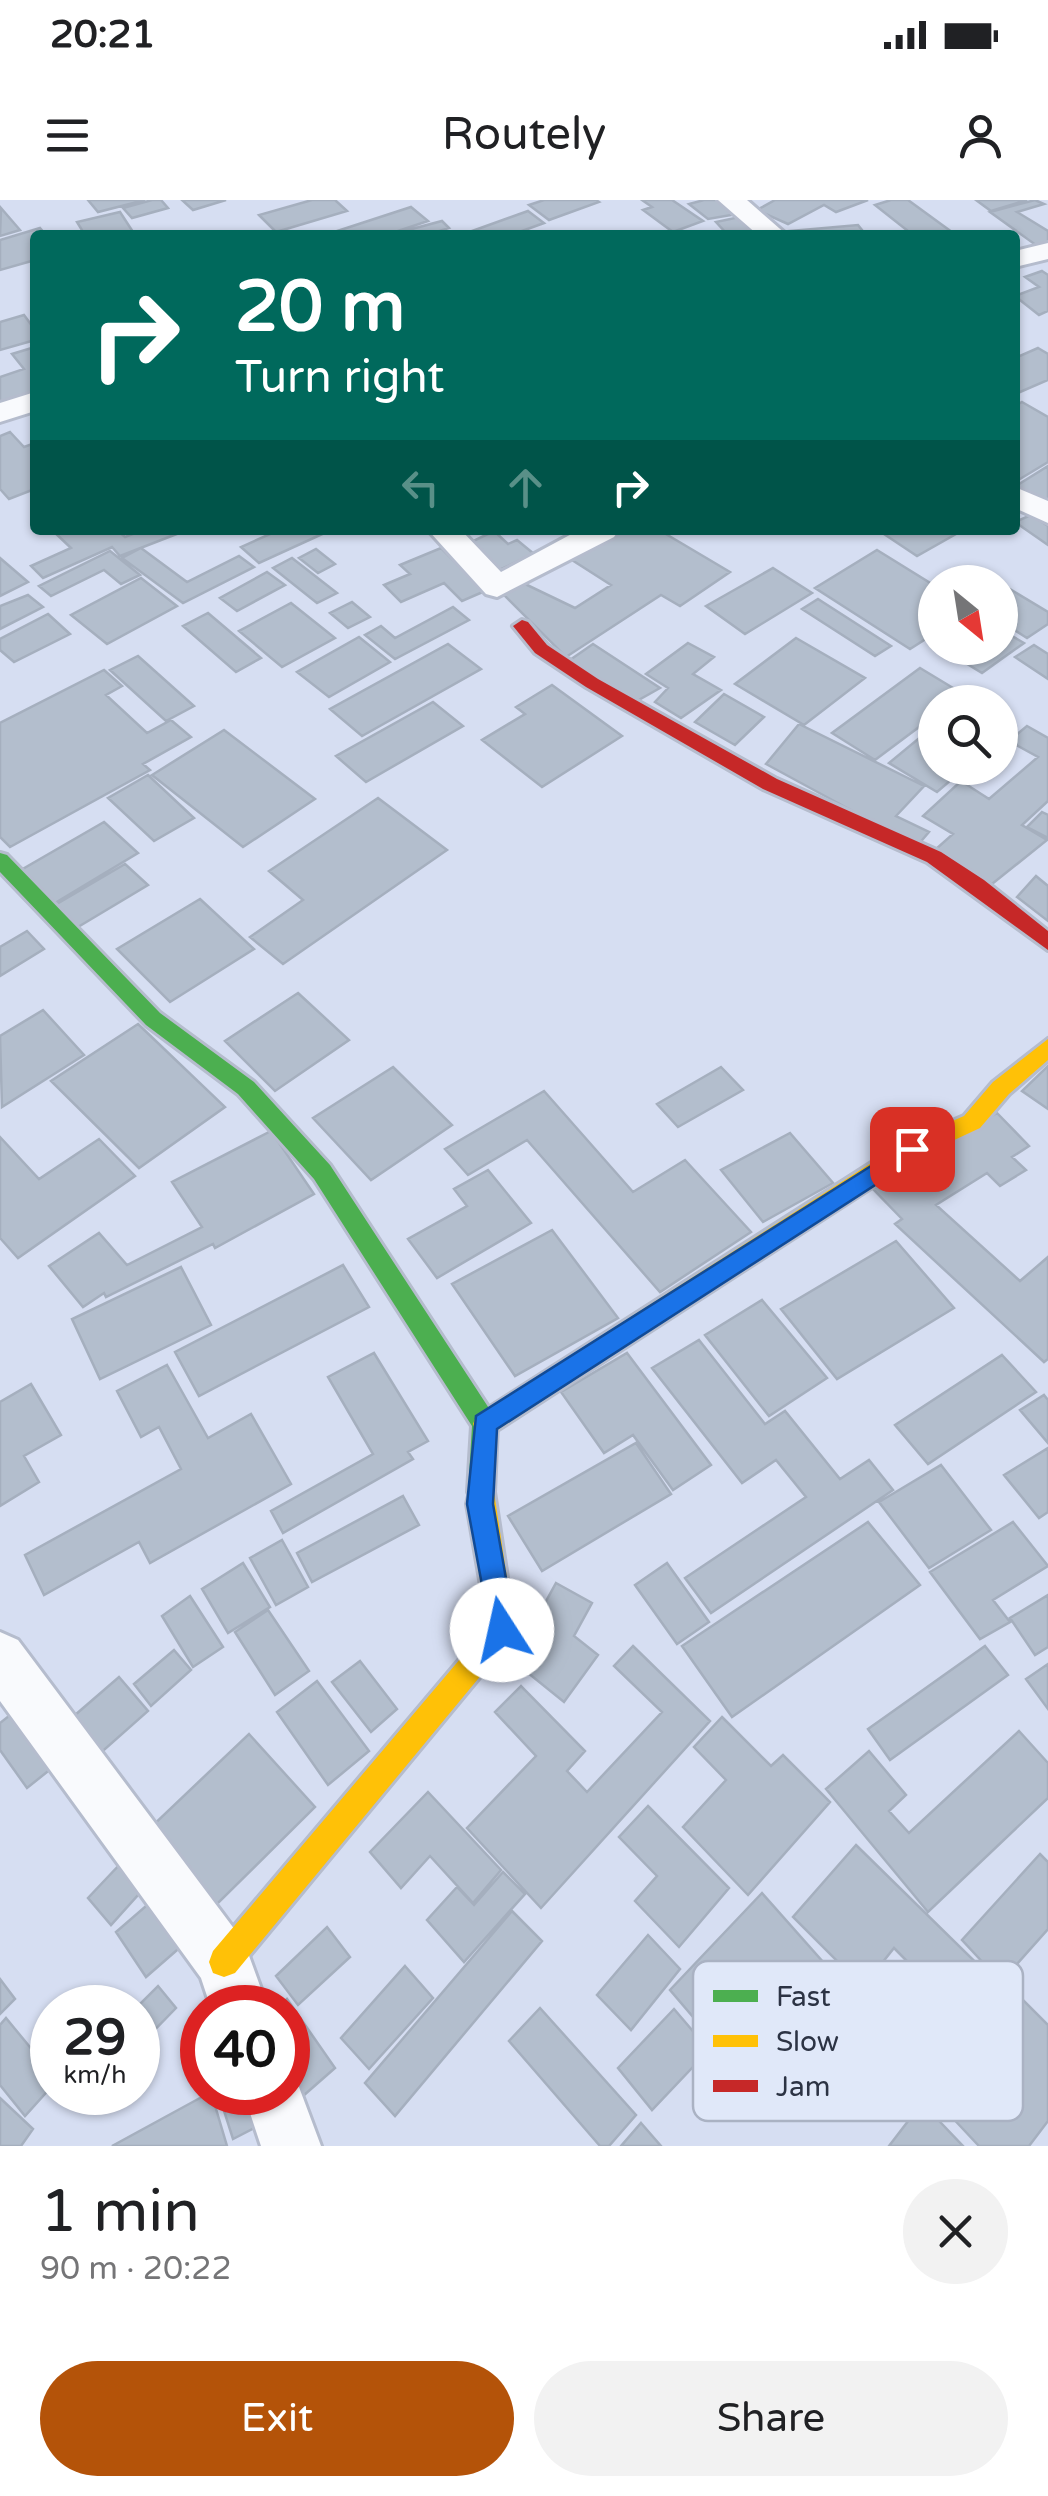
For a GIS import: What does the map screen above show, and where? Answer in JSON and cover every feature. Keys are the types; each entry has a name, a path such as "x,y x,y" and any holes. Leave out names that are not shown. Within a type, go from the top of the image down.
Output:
{"street":[{"path":"731,200 768,230"},
{"path":"1020,258 1048,252"},
{"path":"0,412 30,403"},
{"path":"1020,499 1048,514"},
{"path":"449,535 496,587 594,535"},
{"path":"522,626 541,649 592,683 770,784 934,857 977,885 1048,942"},
{"path":"0,860 153,1019 246,1088 322,1172 484,1424 486,1455 480,1504 502,1630 232,1985 0,1658"},
{"path":"484,1424 912,1149 972,1122 1001,1088 1048,1047"},
{"path":"280,2115 291,2146"}],"building":[{"path":"88,200 145,200 98,212"},
{"path":"161,200 168,208 132,218 123,208"},
{"path":"182,200 226,200 193,210"},
{"path":"312,200 335,200 347,211 283,230 274,230 259,215"},
{"path":"544,200 599,202 549,220 529,205"},
{"path":"642,200 672,200 703,221 670,230 643,210 652,207"},
{"path":"726,200 743,213 708,219 689,204"},
{"path":"775,200 868,200 836,212 824,205 788,224 757,210"},
{"path":"908,200 949,230 907,230 875,205"},
{"path":"976,200 1027,200 991,211"},
{"path":"1035,200 1044,204 1017,212 1048,231 1048,246 1040,248 990,212"},
{"path":"411,207 428,221 401,230 340,230"},
{"path":"1,208 20,230 0,236"},
{"path":"528,211 544,223 525,230 475,230"},
{"path":"120,212 132,230 82,230 77,222"},
{"path":"744,216 757,230 723,230 716,222"},
{"path":"442,221 449,228 443,230 408,230"},
{"path":"858,225 862,230 801,230"},
{"path":"30,231 30,261 0,270 0,240"},
{"path":"1042,271 1048,275 1048,311 1039,315 1020,300 1020,294 1039,287 1025,277"},
{"path":"24,315 30,323 30,341 0,350 0,322"},
{"path":"1038,348 1048,354 1048,380 1020,392 1020,356"},
{"path":"30,349 30,394 0,403 0,377 24,369 12,354"},
{"path":"1020,403 1048,417 1048,462 1020,479"},
{"path":"10,432 24,447 30,445 30,491 9,499 0,489 0,436"},
{"path":"1048,466 1048,504 1020,488 1020,484"},
{"path":"1031,515 1048,526 1048,545 1020,525 1020,520"},
{"path":"57,535 174,535 120,556 112,547 43,578 31,566 71,548"},
{"path":"268,535 320,535 259,563 241,547"},
{"path":"486,535 498,535 508,544 517,540 534,554 497,571 465,545"},
{"path":"611,535 667,535 730,572 680,606 661,595 566,657 504,595 521,582 575,608 611,585 572,560"},
{"path":"886,535 954,535 917,556"},
{"path":"141,548 187,582 239,556 254,567 183,603 122,558"},
{"path":"441,548 485,591 462,601 444,583 401,602 384,585 410,574 400,565"},
{"path":"316,549 335,564 318,573 299,558"},
{"path":"877,550 918,575 918,644 910,649 815,588"},
{"path":"110,551 140,575 121,584 104,570 51,596 39,586"},
{"path":"0,558 28,582 0,596"},
{"path":"292,558 337,593 317,603 273,568"},
{"path":"773,568 812,593 745,634 706,606"},
{"path":"267,572 285,585 237,611 220,598"},
{"path":"141,578 177,606 107,644 71,615"},
{"path":"1018,594 1048,612 1048,624 1027,638 1018,632"},
{"path":"28,595 43,607 0,629 0,606"},
{"path":"818,599 891,646 875,656 802,609"},
{"path":"352,602 370,617 348,628 330,613"},
{"path":"291,603 335,638 282,667 239,631"},
{"path":"453,607 469,620 395,659 365,635 381,626 395,638"},
{"path":"208,613 261,658 236,672 183,626"},
{"path":"48,614 70,634 14,662 0,650 0,639"},
{"path":"359,637 390,662 329,697 297,672"},
{"path":"796,638 865,678 804,725 735,684"},
{"path":"688,643 714,657 693,674 721,690 681,718 655,702 668,688 646,674"},
{"path":"448,644 481,669 362,736 330,709"},
{"path":"593,644 660,688 635,702 570,660"},
{"path":"1034,645 1048,654 1048,679 1018,659"},
{"path":"138,656 194,706 166,721 110,670"},
{"path":"969,665 993,665 982,673"},
{"path":"920,668 948,685 918,685 918,728 875,760 832,733"},
{"path":"104,670 122,686 106,695 147,733 171,720 191,737 143,764 150,770 10,847 0,837 0,723"},
{"path":"552,685 622,736 542,787 482,740 525,714 516,707"},
{"path":"724,694 764,717 735,745 695,722"},
{"path":"433,702 463,726 366,782 336,756"},
{"path":"799,724 924,786 896,816 929,832 917,846 766,764"},
{"path":"1027,726 1048,738 1048,801 1022,825 1047,840 992,884 936,849 953,834 923,816 957,785 967,785 989,799 1005,785 1018,785 1018,774 1038,757 1018,746 1018,734"},
{"path":"224,730 315,799 243,847 152,775"},
{"path":"918,739 918,781 889,763"},
{"path":"148,775 194,818 154,841 108,798"},
{"path":"925,785 945,785 937,792"},
{"path":"378,798 447,850 283,964 250,937 303,900 269,871"},
{"path":"1042,812 1048,815 1048,838 1027,827"},
{"path":"104,822 138,853 55,903 21,870"},
{"path":"125,864 148,885 73,930 50,908"},
{"path":"1036,876 1048,886 1048,921 1017,897"},
{"path":"200,899 254,949 170,1002 117,949"},
{"path":"27,931 44,949 0,976 0,947"},
{"path":"298,993 349,1040 275,1091 225,1041"},
{"path":"43,1010 84,1055 2,1107 0,1036"},
{"path":"138,1024 225,1107 139,1168 51,1081"},
{"path":"1048,1066 1048,1109 1022,1091"},
{"path":"393,1067 452,1125 371,1180 313,1118"},
{"path":"721,1067 743,1090 678,1127 657,1104"},
{"path":"544,1091 633,1192 685,1160 751,1232 660,1292 527,1140 468,1175 445,1149"},
{"path":"997,1113 1029,1146 1012,1157 1026,1170 1000,1186 987,1173 936,1205 1020,1281 1048,1257 1048,1359 1044,1362 895,1224 902,1219 873,1189"},
{"path":"271,1131 314,1194 215,1248 213,1244 106,1297 104,1293 83,1307 49,1266 99,1233 127,1265 202,1227 172,1182"},
{"path":"790,1133 833,1183 763,1222 721,1170"},
{"path":"0,1137 39,1179 99,1139 135,1176 18,1258 0,1238"},
{"path":"488,1170 531,1223 437,1278 408,1239 467,1206 454,1189"},
{"path":"552,1230 618,1318 515,1376 452,1284"},
{"path":"896,1241 954,1308 837,1379 781,1309"},
{"path":"343,1265 369,1307 199,1396 175,1352"},
{"path":"181,1267 211,1325 100,1379 72,1319"},
{"path":"762,1300 827,1378 769,1416 705,1335"},
{"path":"699,1340 765,1424 785,1411 840,1479 869,1460 893,1490 711,1613 685,1578 806,1497 776,1460 742,1483 652,1368"},
{"path":"374,1353 428,1441 408,1452 413,1459 283,1533 271,1511 373,1454 328,1377"},
{"path":"627,1353 711,1465 673,1490 633,1435 604,1453 561,1392"},
{"path":"1002,1355 1036,1392 928,1464 895,1425"},
{"path":"167,1365 208,1438 251,1414 291,1484 150,1563 139,1542 44,1595 25,1555 181,1469 159,1427 141,1437 117,1391"},
{"path":"31,1384 61,1435 24,1456 39,1482 0,1506 0,1402"},
{"path":"1044,1395 1048,1400 1048,1443 1020,1410"},
{"path":"636,1443 671,1494 542,1571 508,1516"},
{"path":"1048,1448 1048,1512 1039,1518 1004,1475"},
{"path":"941,1465 991,1530 929,1568 879,1502"},
{"path":"403,1496 419,1525 312,1582 297,1553"},
{"path":"868,1522 920,1585 732,1717 682,1646"},
{"path":"1013,1522 1048,1566 993,1600 1010,1622 980,1639 930,1572"},
{"path":"282,1540 308,1587 276,1605 250,1558"},
{"path":"243,1563 270,1607 228,1633 202,1589"},
{"path":"667,1563 709,1622 677,1644 635,1585"},
{"path":"556,1583 592,1603 574,1636 598,1655 564,1702 517,1664 536,1640 527,1636"},
{"path":"1048,1595 1048,1647 1035,1655 1010,1618"},
{"path":"190,1596 223,1647 193,1667 162,1616"},
{"path":"268,1610 309,1671 275,1695 235,1632"},
{"path":"633,1646 710,1721 541,1908 467,1828 536,1756 495,1712 521,1686 585,1751 567,1771 587,1792 662,1712 614,1666"},
{"path":"985,1646 1008,1675 890,1760 868,1729"},
{"path":"174,1650 191,1670 151,1706 134,1684"},
{"path":"360,1661 397,1709 371,1732 332,1682"},
{"path":"1048,1664 1048,1709 1026,1679"},
{"path":"119,1677 148,1711 96,1757 67,1722"},
{"path":"317,1681 369,1751 328,1785 277,1712"},
{"path":"19,1708 57,1764 27,1788 0,1750 0,1723"},
{"path":"722,1717 771,1766 783,1755 830,1802 748,1895 683,1827 726,1780 694,1747"},
{"path":"1019,1731 1048,1763 1048,1798 928,1912 826,1789 869,1751 906,1795 889,1811 909,1833"},
{"path":"249,1734 315,1807 214,1907 149,1829"},
{"path":"428,1792 501,1870 473,1903 430,1856 401,1888 370,1852"},
{"path":"648,1806 729,1888 679,1947 635,1901 657,1876 619,1837"},
{"path":"856,1845 974,1961 907,1961 894,1948 884,1961 837,1961 793,1917"},
{"path":"1040,1854 1048,1862 1048,1929 1020,1961 982,1961 962,1940"},
{"path":"123,1861 147,1885 111,1925 88,1898"},
{"path":"503,1872 525,1894 464,1962 427,1920 457,1887 474,1905"},
{"path":"161,1893 192,1937 146,1977 116,1932"},
{"path":"762,1893 822,1961 698,1961"},
{"path":"512,1911 542,1941 395,2116 365,2083"},
{"path":"327,1927 350,1957 310,1994 310,1985 283,1985 276,1976"},
{"path":"648,1935 680,1969 631,2030 597,1995"},
{"path":"405,1966 433,1998 369,2069 341,2038"},
{"path":"693,1966 693,2017 670,1990"},
{"path":"0,1979 15,1999 0,2014"},
{"path":"160,1988 176,2008 160,2024"},
{"path":"1023,2000 1048,2025 1048,2121 1029,2146 979,2146 956,2121 1023,2121"},
{"path":"540,2008 636,2115 609,2146 600,2146 509,2041"},
{"path":"674,2009 693,2031 693,2067 652,2110 618,2068"},
{"path":"6,2018 30,2047 30,2110 25,2116 0,2085 0,2025"},
{"path":"310,2032 335,2068 310,2090"},
{"path":"0,2098 33,2129 21,2146 0,2146"},
{"path":"180,2109 180,2115 218,2115 227,2146 112,2146"},
{"path":"225,2115 257,2115 260,2125 233,2139"},
{"path":"908,2121 939,2121 963,2146 889,2146"},
{"path":"641,2123 661,2146 621,2146"}],"traffic: fast":[{"path":"0,860 153,1019 246,1088 322,1172 485,1424 481,1492"}],"traffic: slow":[{"path":"485,1424 912,1149 972,1122 1001,1088 1048,1047"},
{"path":"224,1962 502,1630 481,1492"}],"traffic: jam":[{"path":"522,626 541,649 592,683 770,784 934,857 977,885 1048,942"}],"route":[{"path":"502,1630 480,1504 486,1455 484,1424 912,1149"}]}
